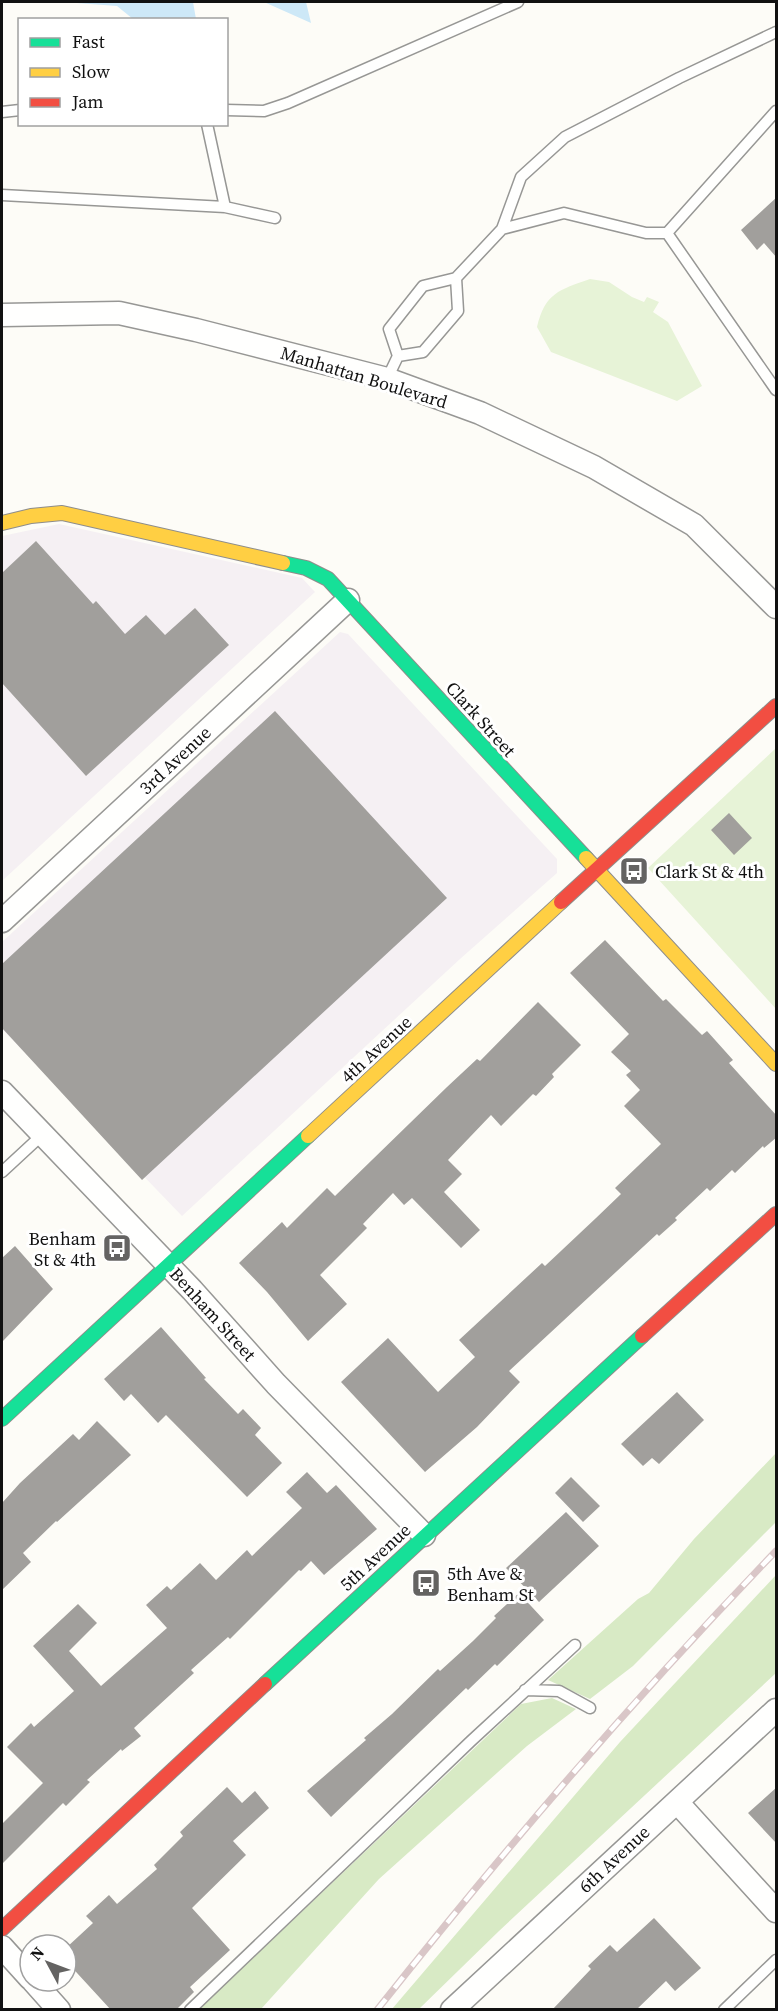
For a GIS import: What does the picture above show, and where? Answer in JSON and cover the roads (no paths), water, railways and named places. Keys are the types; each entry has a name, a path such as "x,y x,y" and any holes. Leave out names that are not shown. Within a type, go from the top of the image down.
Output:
{"street":[{"name":"Manhattan Boulevard","path":"2,315 119,313 196,330 387,379 480,413 594,467 694,525 777,607"},
{"name":"Clark Street","path":"2,522 62,513 306,568 328,579 777,1064"},
{"name":"3rd Avenue","path":"2,921 348,600"},
{"name":"4th Avenue","path":"2,1419 777,706"},
{"name":"Benham Street","path":"2,1092 168,1265 276,1384 424,1535"},
{"name":"5th Avenue","path":"2,1929 424,1535 777,1214"},
{"name":"6th Avenue","path":"452,2010 777,1710"},
{"path":"677,1802 777,1911"},
{"path":"2,1947 18,1965"},
{"path":"44,1993 59,2010"}],"lane":[{"path":"228,110 264,111 288,103 518,2"},
{"path":"387,379 398,356 389,329 423,286 456,278 502,230 521,177 565,137 679,78 777,32"},
{"path":"2,112 18,110"},
{"path":"502,230 564,213 646,233 667,233 777,111"},
{"path":"207,126 225,207"},
{"path":"2,195 225,207 275,218"},
{"path":"667,233 776,389"},
{"path":"398,356 423,352 458,311 456,278"},
{"path":"2,1172 42,1135"},
{"path":"190,2010 574,1645"},
{"path":"525,1690 559,1691 590,1708"},
{"path":"724,2010 777,1959"}],"water":[{"path":"63,2 193,2 196,18 132,18 117,6"},
{"path":"264,2 306,2 311,23"}],"railway":[{"path":"377,2010 473,1892 621,1718 776,1551"}],"place":[{"name":"Clark St & 4th","path":"634,871"},
{"name":"Benham St & 4th","path":"117,1248"},
{"name":"5th Ave & Benham St","path":"426,1583"}]}
